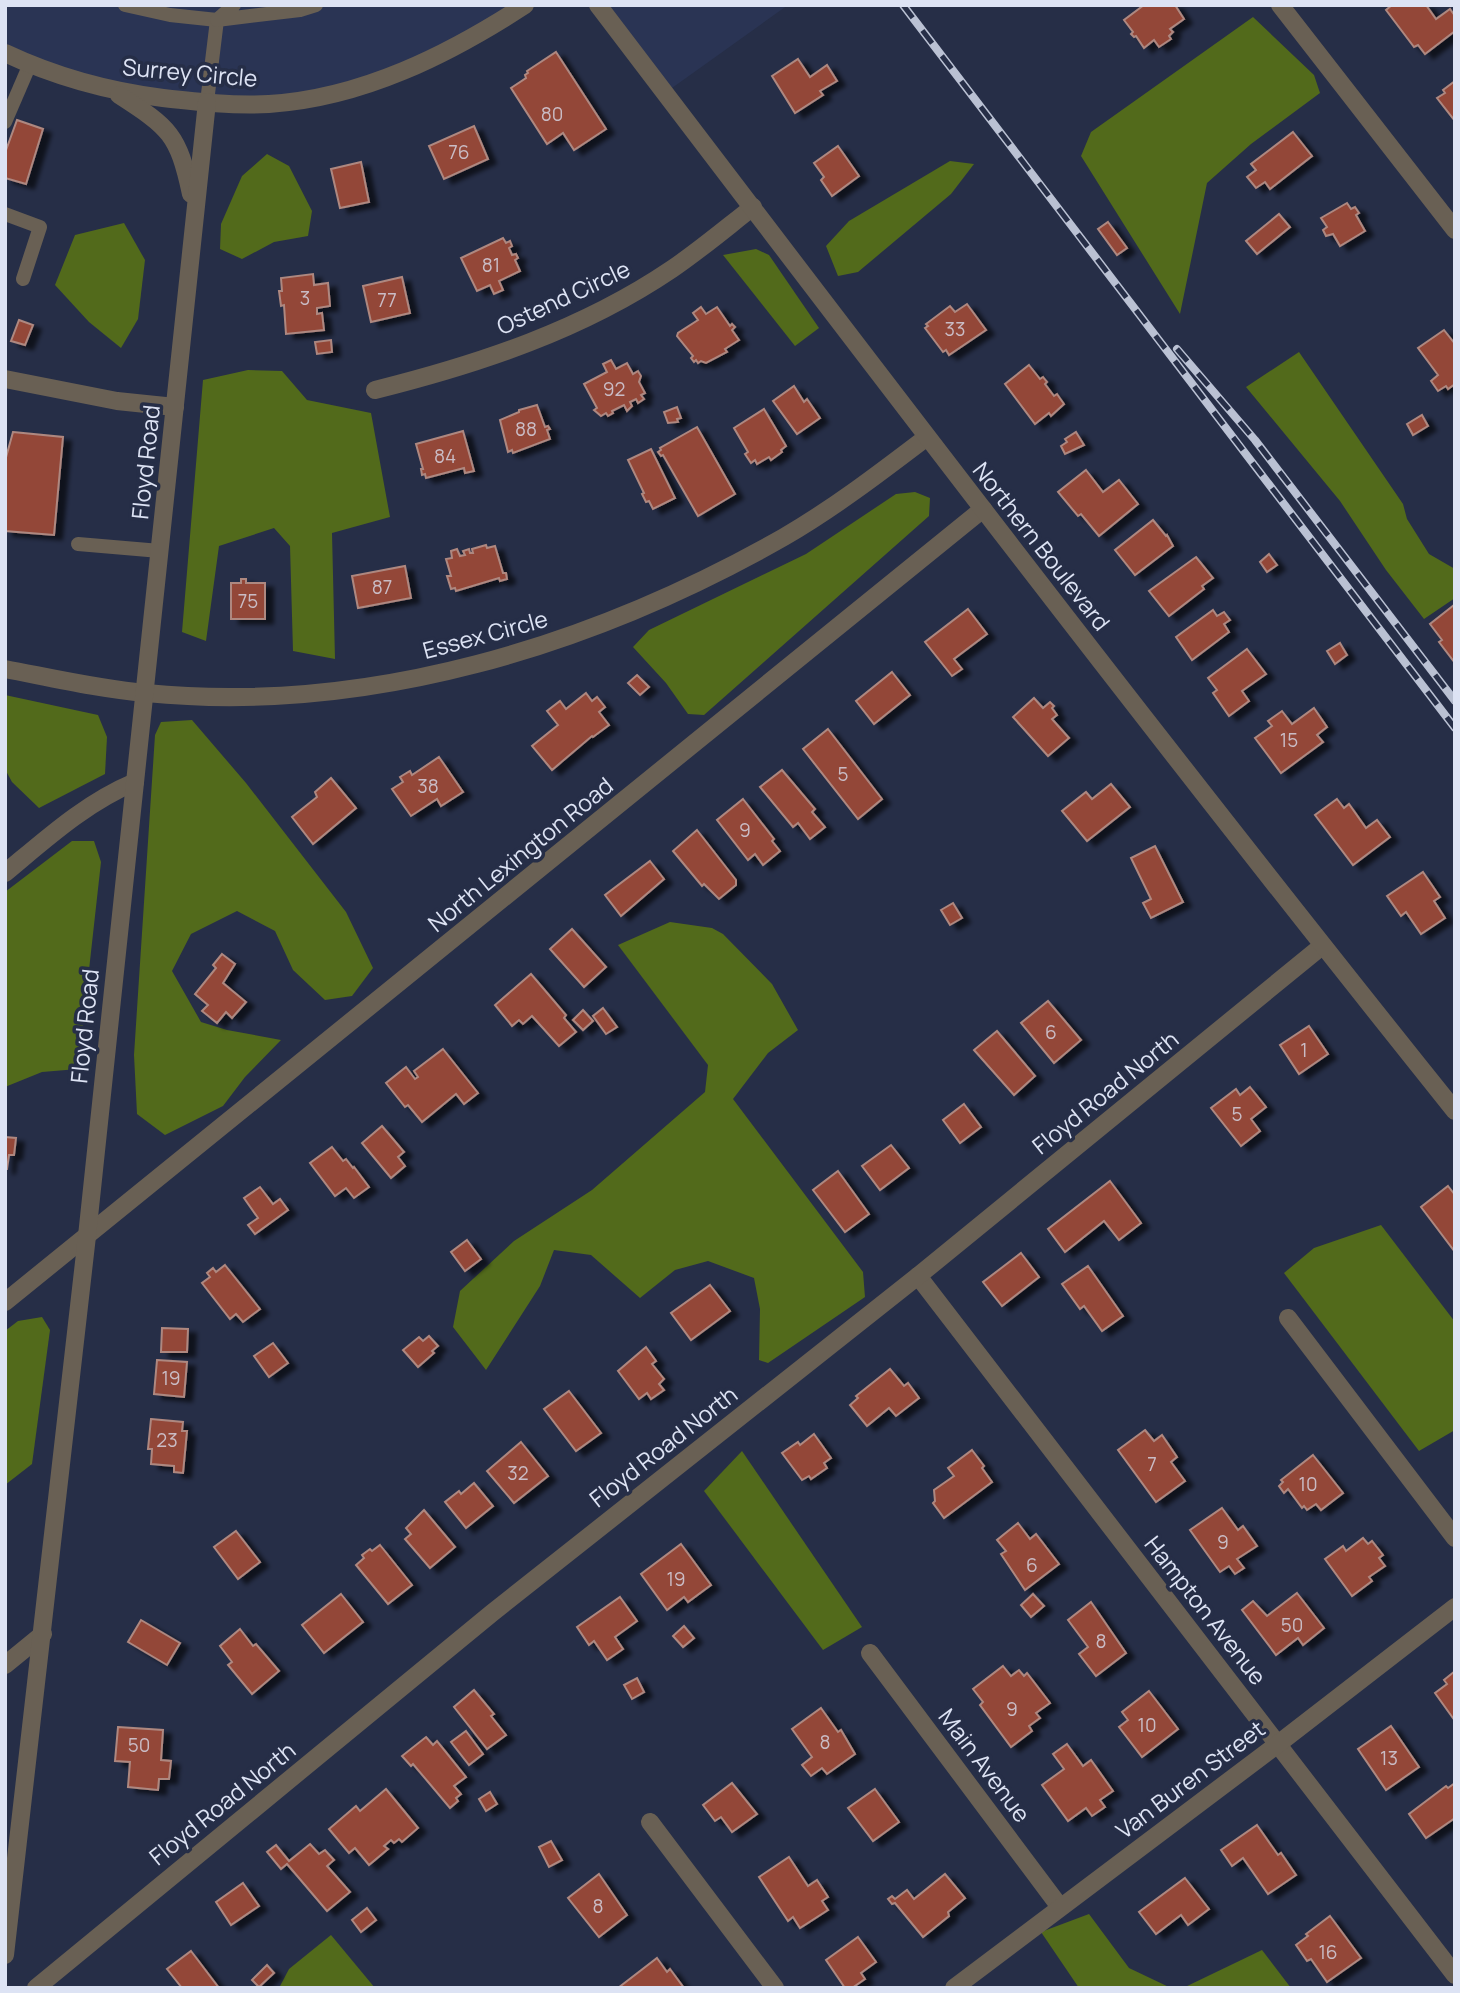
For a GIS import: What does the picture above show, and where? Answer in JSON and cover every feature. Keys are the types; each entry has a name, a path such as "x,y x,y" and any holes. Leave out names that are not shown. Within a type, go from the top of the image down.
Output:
{"street":[{"name":"Surrey Circle","path":"5,53 52,74 112,91 207,102 269,104 328,95 404,70 457,46 525,5"},
{"name":"Northern Boulevard","path":"598,5 1322,946 1455,1111"},
{"path":"1280,5 1455,230"},
{"path":"112,91 153,118 173,137 184,160 195,211"},
{"name":"Floyd Road","path":"5,1955 87,1236 207,102"},
{"name":"Ostend Circle","path":"375,390 467,366 590,316 671,270 753,207"},
{"path":"5,379 117,401 175,408"},
{"name":"Essex Circle","path":"5,669 145,693 229,696 325,692 412,678 499,658 543,645 635,610 785,537 829,509 928,437"},
{"name":"North Lexington Road","path":"5,1302 984,509"},
{"path":"5,873 78,813 110,793 135,782"},
{"name":"Floyd Road North","path":"36,1988 492,1613 918,1276 1322,946"},
{"name":"Hampton Avenue","path":"918,1276 1455,1975"},
{"path":"1288,1318 1455,1538"},
{"name":"Van Buren Street","path":"954,1988 1455,1607"},
{"path":"5,1665 43,1634"},
{"name":"Main Avenue","path":"870,1653 1060,1906"},
{"path":"650,1822 775,1988"}],"lane":[{"path":"207,102 217,20 234,5"},
{"path":"133,6 170,15 217,20 300,10 316,5"},
{"path":"5,122 30,64"},
{"path":"5,214 40,228 23,279"},
{"path":"78,544 160,551"}],"shaded area":[{"path":"5,5 525,5 498,23 328,95 179,100 5,53"},
{"path":"598,5 788,5 665,93"}],"green space":[{"path":"1253,17 1314,75 1320,93 1251,144 1207,183 1180,314 1081,156 1091,132"},
{"path":"267,154 289,166 312,211 308,236 274,242 242,259 220,249 221,224 242,176"},
{"path":"950,161 974,164 951,194 858,272 838,276 826,246 849,221"},
{"path":"124,223 145,260 138,319 121,348 89,322 55,285 75,235"},
{"path":"756,249 769,255 819,328 795,346 723,255"},
{"path":"1299,352 1403,504 1407,519 1429,554 1455,569 1455,598 1424,619 1386,570 1340,501 1246,387"},
{"path":"248,370 282,371 307,400 371,413 390,517 332,533 335,659 293,651 290,546 274,528 219,546 206,641 182,632 203,380"},
{"path":"915,492 930,498 929,516 704,715 688,714 666,683 633,647 649,630 806,554 896,494"},
{"path":"5,695 98,715 107,737 105,774 39,808 12,782 5,769"},
{"path":"192,720 246,783 346,912 373,968 352,996 325,1000 293,970 275,931 237,911 191,934 172,971 201,1022 281,1040 245,1077 223,1106 165,1135 137,1114 134,1055 155,735 161,722"},
{"path":"72,841 94,841 101,862 78,1069 42,1072 5,1087 5,892"},
{"path":"670,922 712,928 723,934 772,984 798,1030 768,1053 733,1099 863,1272 865,1297 768,1363 759,1360 760,1309 754,1278 708,1261 675,1270 640,1298 591,1255 554,1250 540,1286 486,1370 453,1327 460,1291 514,1241 592,1190 705,1092 708,1065 618,945"},
{"path":"1381,1225 1455,1322 1455,1430 1419,1451 1284,1273 1314,1248"},
{"path":"42,1317 50,1330 32,1464 5,1485 5,1331 18,1321"},
{"path":"742,1451 862,1627 823,1650 704,1491"},
{"path":"1089,1914 1129,1968 1171,1988 1079,1988 1041,1932"},
{"path":"331,1935 375,1988 279,1988 289,1969"},
{"path":"1262,1950 1291,1988 1183,1988"}],"building":[{"path":"1144,5 1175,5 1184,19 1170,29 1173,32 1169,36 1171,39 1159,47 1154,40 1144,48 1136,36 1131,34 1133,32 1124,20"},
{"path":"1392,5 1426,5 1436,19 1450,9 1455,16 1455,31 1425,54 1418,45 1414,47 1386,10"},
{"path":"556,52 606,129 574,150 563,133 547,144 511,88 526,78 527,71"},
{"path":"798,59 810,77 827,65 837,81 820,91 823,95 795,113 772,76"},
{"path":"1455,81 1455,121 1437,98"},
{"path":"17,120 43,129 26,184 5,178 5,153"},
{"path":"474,126 488,159 444,179 429,146"},
{"path":"1293,132 1312,156 1270,189 1265,182 1256,188 1247,177 1256,170 1251,164"},
{"path":"838,146 859,176 832,196 814,163"},
{"path":"361,162 369,202 340,208 331,169"},
{"path":"1347,203 1359,213 1356,215 1365,231 1340,246 1333,234 1326,236 1323,230 1327,227 1321,218"},
{"path":"1279,214 1290,227 1257,254 1246,241"},
{"path":"1108,222 1127,248 1117,255 1098,229"},
{"path":"503,238 506,243 510,241 512,246 509,248 512,255 516,254 518,258 515,260 520,271 499,281 503,290 494,294 490,285 477,291 461,258"},
{"path":"313,274 314,285 328,283 330,306 317,308 317,314 322,313 324,330 286,334 284,305 281,306 279,291 282,291 281,278"},
{"path":"402,277 410,313 371,322 363,286"},
{"path":"967,304 986,330 949,355 946,350 943,352 925,328 928,326 926,324 950,306 955,312"},
{"path":"701,307 706,314 717,307 730,326 732,324 735,327 732,330 739,340 725,349 727,352 706,363 698,363 696,360 694,362 691,358 693,356 677,336 698,320 693,313"},
{"path":"19,320 33,325 25,345 11,341"},
{"path":"1444,330 1455,344 1455,384 1438,391 1431,381 1438,375 1418,348"},
{"path":"331,340 332,352 317,354 315,342"},
{"path":"611,360 616,369 627,363 633,374 638,371 641,376 639,382 645,393 641,395 644,399 638,403 636,399 630,402 632,406 627,411 624,405 608,416 606,413 601,416 594,410 597,408 584,384 607,372 603,364"},
{"path":"1029,365 1040,379 1043,377 1054,396 1057,394 1064,404 1051,416 1049,413 1035,424 1005,384"},
{"path":"794,386 804,402 807,399 820,418 797,434 773,401"},
{"path":"537,405 545,427 550,429 547,430 550,439 513,453 512,450 508,452 500,420 519,410"},
{"path":"677,407 681,418 677,419 678,422 668,423 664,412"},
{"path":"764,409 786,446 771,460 769,457 757,464 755,460 751,463 745,454 748,452 734,428"},
{"path":"1422,415 1428,426 1413,435 1407,424"},
{"path":"697,427 735,494 698,516 663,455 658,452 660,448"},
{"path":"463,431 474,471 465,473 464,468 426,478 425,474 422,475 423,469 416,444"},
{"path":"13,432 63,437 54,535 5,531 5,461"},
{"path":"1076,432 1084,445 1065,454 1061,446 1067,442 1065,439"},
{"path":"651,449 675,498 653,509 649,501 646,502 628,460"},
{"path":"1086,470 1103,492 1119,480 1138,504 1099,536 1058,492"},
{"path":"1153,520 1173,546 1135,575 1115,550"},
{"path":"486,545 487,548 495,546 507,579 500,581 499,578 456,591 455,588 451,589 447,576 451,576 446,559 452,558 451,551 457,549 460,556 465,555 463,551 469,549 470,553 473,553 472,549"},
{"path":"1269,554 1277,565 1267,572 1260,562"},
{"path":"1196,557 1213,578 1202,586 1204,589 1169,616 1149,591"},
{"path":"405,566 411,598 358,608 352,576"},
{"path":"241,579 246,579 246,583 265,583 265,619 231,619 231,583 241,583"},
{"path":"1454,605 1455,663 1439,642 1442,640 1430,624"},
{"path":"968,609 987,634 954,659 962,669 952,676 925,642"},
{"path":"1213,610 1217,616 1224,612 1230,620 1224,624 1229,632 1192,660 1176,637"},
{"path":"1340,643 1347,655 1335,664 1327,651"},
{"path":"1247,649 1266,674 1242,691 1249,701 1229,716 1213,693 1217,690 1208,678"},
{"path":"892,672 910,695 874,724 856,701"},
{"path":"637,675 649,687 640,695 628,683"},
{"path":"586,693 592,701 597,697 605,707 599,712 609,725 552,770 532,746 558,725 547,711 560,701 566,709"},
{"path":"1034,698 1043,708 1050,702 1054,706 1052,708 1057,715 1052,719 1069,738 1048,756 1013,717"},
{"path":"1314,708 1327,727 1317,735 1323,742 1281,773 1255,738 1272,726 1268,721 1282,711 1292,724"},
{"path":"828,729 882,799 858,819 803,749"},
{"path":"439,757 463,792 441,806 437,799 411,816 392,789 403,782 400,777 410,771 412,775"},
{"path":"782,770 815,809 812,812 825,827 810,839 798,823 793,827 760,787"},
{"path":"331,778 356,808 313,844 292,817 317,797 315,792"},
{"path":"1111,784 1130,807 1087,841 1062,811 1086,792 1092,799"},
{"path":"743,799 780,851 763,865 755,854 748,860 717,820"},
{"path":"1337,799 1344,808 1349,804 1366,828 1377,820 1390,837 1353,865 1315,815"},
{"path":"697,830 736,880 736,885 719,899 704,884 702,886 673,851"},
{"path":"1155,846 1183,902 1151,918 1143,903 1151,899 1131,858"},
{"path":"650,861 664,879 621,916 605,895"},
{"path":"1423,872 1440,897 1434,901 1445,918 1421,934 1406,912 1401,916 1387,896"},
{"path":"953,903 962,918 950,925 941,910"},
{"path":"572,929 606,967 584,987 550,949"},
{"path":"222,954 235,964 223,983 246,1002 232,1018 226,1012 217,1023 202,1011 208,1005 195,994 216,968 213,965"},
{"path":"531,974 566,1015 564,1018 576,1032 559,1046 532,1016 523,1024 519,1020 512,1026 495,1005"},
{"path":"1048,1001 1081,1040 1054,1063 1021,1023"},
{"path":"603,1008 617,1027 606,1034 593,1016"},
{"path":"583,1010 593,1021 583,1030 573,1020"},
{"path":"1309,1026 1328,1054 1299,1074 1280,1045"},
{"path":"997,1031 1035,1076 1014,1095 974,1050"},
{"path":"443,1049 478,1093 464,1104 456,1094 422,1122 408,1105 405,1107 386,1083 406,1067 415,1079 418,1077 414,1071"},
{"path":"1250,1087 1266,1107 1251,1119 1260,1131 1241,1146 1211,1108 1236,1089 1240,1095"},
{"path":"964,1104 981,1127 960,1143 943,1120"},
{"path":"382,1126 404,1152 398,1157 405,1166 391,1178 362,1143"},
{"path":"5,1137 16,1138 14,1155 9,1155 7,1169 5,1169"},
{"path":"891,1145 909,1168 880,1190 862,1166"},
{"path":"332,1147 343,1161 346,1159 354,1167 369,1187 354,1198 346,1188 335,1196 310,1163"},
{"path":"838,1171 869,1214 845,1232 813,1190"},
{"path":"1110,1181 1141,1223 1119,1240 1104,1221 1065,1252 1048,1229"},
{"path":"1448,1186 1455,1195 1455,1252 1421,1207"},
{"path":"260,1187 273,1204 280,1199 288,1210 255,1234 248,1225 258,1218 244,1198"},
{"path":"467,1240 481,1259 465,1271 451,1252"},
{"path":"1021,1253 1039,1277 1002,1306 983,1282"},
{"path":"225,1265 260,1309 243,1322 236,1314 230,1319 202,1283 210,1277 207,1273 213,1268 216,1272"},
{"path":"1088,1266 1123,1316 1102,1331 1084,1306 1080,1309 1062,1284"},
{"path":"710,1285 730,1311 691,1340 671,1313"},
{"path":"162,1328 188,1329 187,1352 161,1352"},
{"path":"429,1336 438,1346 418,1367 403,1350 419,1337 423,1341"},
{"path":"273,1343 288,1363 269,1377 254,1356"},
{"path":"646,1347 656,1361 652,1364 664,1379 659,1384 664,1390 651,1399 647,1393 639,1399 618,1371"},
{"path":"157,1360 187,1362 184,1397 154,1394"},
{"path":"890,1369 904,1386 908,1383 919,1398 896,1416 889,1408 867,1426 850,1405 858,1398 856,1396"},
{"path":"569,1391 601,1433 576,1451 544,1409"},
{"path":"151,1419 183,1422 182,1431 187,1431 183,1473 174,1472 174,1466 151,1464 152,1449 148,1449"},
{"path":"1145,1430 1154,1441 1162,1435 1177,1457 1171,1462 1185,1481 1156,1502 1118,1450"},
{"path":"814,1434 831,1458 824,1463 827,1468 811,1479 809,1476 802,1480 782,1453 798,1442 800,1445"},
{"path":"521,1442 548,1476 514,1503 487,1471"},
{"path":"972,1450 992,1482 944,1518 933,1503 934,1490 954,1476 948,1468"},
{"path":"1313,1455 1343,1493 1321,1510 1316,1504 1307,1510 1304,1506 1302,1508 1288,1489 1284,1493 1279,1486 1283,1482 1281,1480"},
{"path":"474,1483 493,1506 466,1528 445,1502"},
{"path":"1222,1508 1238,1530 1243,1526 1257,1546 1237,1559 1244,1568 1235,1574 1229,1566 1220,1572 1190,1530"},
{"path":"424,1510 455,1547 430,1568 405,1539 411,1534 406,1528"},
{"path":"1018,1523 1030,1539 1036,1534 1059,1564 1025,1590 1001,1554 1006,1551 997,1540"},
{"path":"236,1531 260,1562 238,1579 214,1547"},
{"path":"1363,1538 1368,1544 1372,1541 1383,1555 1379,1558 1385,1566 1369,1577 1372,1581 1352,1596 1325,1559 1343,1546 1346,1551"},
{"path":"681,1544 711,1585 688,1602 684,1597 667,1610 641,1574"},
{"path":"380,1545 412,1585 388,1604 356,1565 364,1558 362,1555"},
{"path":"1297,1593 1324,1628 1303,1645 1298,1638 1276,1655 1242,1610 1253,1601 1267,1616"},
{"path":"341,1594 363,1622 324,1653 302,1625"},
{"path":"1033,1594 1044,1606 1031,1617 1021,1605"},
{"path":"620,1597 637,1621 615,1637 623,1649 607,1660 594,1641 589,1645 577,1627"},
{"path":"1091,1602 1126,1653 1096,1676 1079,1654 1088,1647 1068,1620"},
{"path":"141,1620 180,1643 167,1665 128,1642"},
{"path":"684,1626 694,1638 683,1647 673,1636"},
{"path":"240,1629 279,1671 252,1694 228,1665 232,1662 220,1646"},
{"path":"1003,1666 1011,1676 1019,1670 1024,1676 1027,1673 1050,1703 1036,1713 1040,1718 1029,1726 1032,1731 1011,1747 980,1705 983,1702 973,1689"},
{"path":"1455,1671 1455,1721 1435,1693 1447,1684 1444,1680"},
{"path":"637,1678 644,1692 632,1699 624,1685"},
{"path":"474,1690 494,1714 491,1716 506,1735 487,1749 454,1707"},
{"path":"1149,1691 1178,1729 1142,1757 1119,1727 1128,1720 1122,1712"},
{"path":"821,1708 838,1732 841,1730 855,1754 827,1774 822,1768 811,1776 802,1765 812,1757 792,1729"},
{"path":"1391,1726 1419,1767 1386,1790 1358,1749"},
{"path":"118,1727 163,1730 161,1760 171,1761 169,1779 159,1779 158,1790 128,1787 130,1762 115,1761"},
{"path":"466,1731 483,1754 469,1765 451,1742"},
{"path":"426,1737 433,1745 437,1741 466,1777 454,1786 461,1794 450,1808 413,1764 411,1766 402,1756"},
{"path":"1067,1744 1083,1766 1091,1760 1113,1791 1100,1800 1105,1807 1092,1816 1086,1808 1068,1821 1042,1785 1064,1769 1053,1754"},
{"path":"732,1783 757,1814 732,1832 721,1817 715,1821 703,1805"},
{"path":"1455,1783 1455,1818 1426,1838 1409,1814 1446,1786 1448,1788"},
{"path":"386,1789 418,1828 402,1842 399,1839 394,1843 391,1840 384,1846 388,1849 369,1865 355,1848 349,1853 329,1829 356,1806 360,1811"},
{"path":"875,1789 899,1822 873,1841 848,1808"},
{"path":"490,1792 497,1804 486,1811 479,1799"},
{"path":"1257,1825 1296,1875 1268,1894 1243,1858 1232,1866 1221,1850"},
{"path":"551,1841 562,1860 549,1867 539,1847"},
{"path":"310,1844 319,1854 325,1850 334,1860 327,1866 350,1892 327,1911 287,1864 281,1869 267,1852 276,1845 289,1861"},
{"path":"789,1857 808,1886 817,1880 828,1897 822,1901 828,1910 800,1928 793,1917 788,1921 759,1877"},
{"path":"599,1874 627,1915 599,1937 568,1898"},
{"path":"945,1874 965,1898 948,1912 949,1916 923,1937 895,1903 892,1904 888,1899 892,1896 895,1899 907,1890 914,1899"},
{"path":"1185,1878 1209,1909 1188,1925 1181,1915 1156,1934 1139,1912"},
{"path":"243,1883 259,1906 231,1925 216,1902"},
{"path":"367,1908 376,1920 361,1932 352,1920"},
{"path":"1330,1916 1361,1958 1327,1982 1311,1959 1307,1961 1296,1945"},
{"path":"858,1937 876,1962 861,1973 865,1979 852,1988 845,1988 826,1960"},
{"path":"191,1951 219,1988 182,1988 167,1969"},
{"path":"657,1958 667,1972 670,1969 684,1988 618,1988"},
{"path":"267,1965 274,1973 259,1987 252,1980"}],"railway":[{"path":"903,5 1455,728"},
{"path":"1177,349 1255,440 1455,701"}]}
